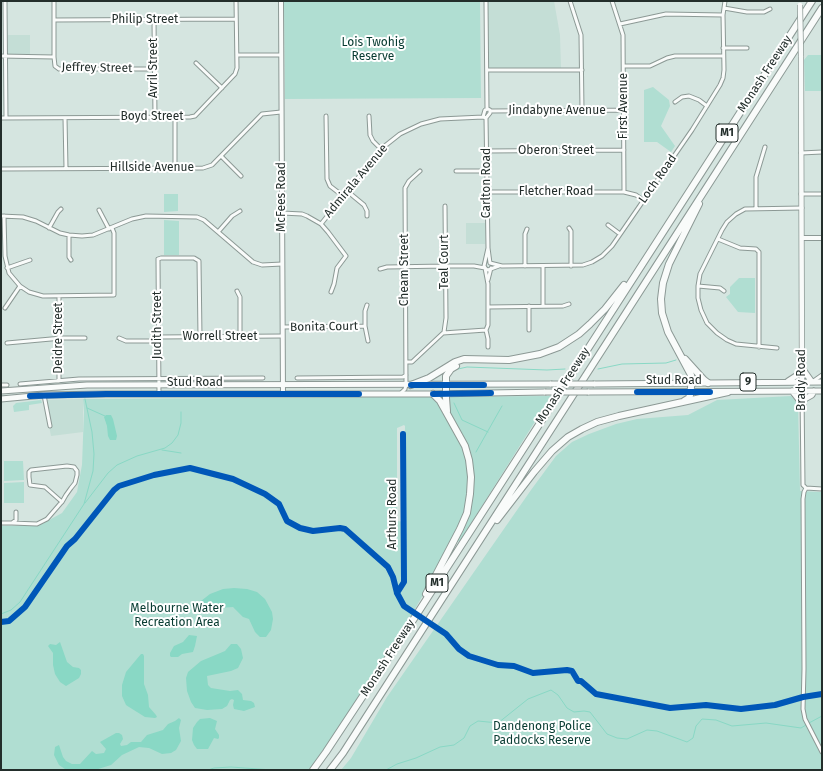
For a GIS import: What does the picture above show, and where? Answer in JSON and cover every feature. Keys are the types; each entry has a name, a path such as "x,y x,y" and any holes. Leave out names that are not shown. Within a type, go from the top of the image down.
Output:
{"highway":[{"name":"Monash Freeway","path":"313,770 403,636 812,1"},
{"name":"Monash Freeway","path":"330,770 343,753 822,8"},
{"path":"683,402 689,398 691,392 691,375 668,332 662,313 661,299 663,283 669,264 716,171"},
{"path":"409,385 429,378 455,362 464,359 509,360 547,352 579,334 604,309 641,266"},
{"path":"681,356 684,357 708,383"},
{"path":"451,419 446,408 446,376 451,368 482,359"},
{"path":"787,382 802,370 812,382"},
{"name":"Stud Road","path":"1,391 87,385 447,385 822,382"},
{"path":"792,391 802,403 812,395 814,391"},
{"name":"Stud Road","path":"1,399 44,395 822,391"},
{"path":"477,545 534,472 552,451 568,437 597,422 728,392"},
{"path":"403,636 460,529 467,513 470,494 471,476 466,446 440,401 433,394"}],"main road":[{"name":"Brady Road","path":"800,3 802,391"}],"street":[{"path":"5,1 6,118"},
{"path":"54,1 54,56"},
{"name":"Boyd Street","path":"1,118 195,116 235,74 236,1"},
{"name":"McFees Road","path":"281,1 283,394"},
{"path":"485,117 489,110 486,1"},
{"path":"570,1 581,35 582,110"},
{"name":"First Avenue","path":"612,1 623,35 624,192"},
{"name":"Loch Road","path":"490,263 502,266 583,265 602,256 612,246 720,85 723,78 725,1"},
{"path":"724,8 747,12 764,12 770,9"},
{"path":"620,24 666,14 724,15"},
{"name":"Philip Street","path":"54,20 236,19"},
{"name":"Avril Street","path":"154,20 154,117"},
{"path":"723,48 747,48"},
{"path":"236,55 281,55"},
{"name":"Jeffrey Street","path":"1,56 54,56 55,66 59,69 154,69"},
{"path":"624,66 650,66 671,57 723,56"},
{"path":"196,63 222,88"},
{"path":"487,70 582,70"},
{"path":"675,102 682,97 689,96 699,100 707,106"},
{"path":"485,117 485,111 489,110"},
{"name":"Jindabyne Avenue","path":"489,110 623,110"},
{"name":"Hillside Avenue","path":"1,169 208,167 212,165 262,114 269,112 281,112"},
{"path":"326,116 327,179 330,186 343,196"},
{"path":"369,116 370,136 373,142 381,149"},
{"path":"175,117 175,168"},
{"name":"Admirala Avenue","path":"321,224 381,149 400,134 421,124 446,118 485,117"},
{"name":"Carlton Road","path":"485,117 487,151 488,248 490,263"},
{"path":"65,118 66,168"},
{"path":"756,208 756,177 765,147"},
{"name":"Oberon Street","path":"487,151 624,150"},
{"path":"801,152 822,152"},
{"path":"221,156 241,176"},
{"name":"Cheam Street","path":"409,385 406,375 405,188 409,181 420,171"},
{"path":"456,171 487,171"},
{"path":"347,191 364,205 367,211 367,216"},
{"name":"Fletcher Road","path":"487,192 624,192"},
{"path":"624,192 636,195 643,200"},
{"path":"801,194 822,194"},
{"name":"Teal Court","path":"445,206 446,332"},
{"path":"777,348 736,344 716,333 707,323 701,310 698,298 700,274 727,222 736,214 745,209 756,208 802,208"},
{"path":"49,228 58,212 61,210"},
{"path":"99,210 110,229 114,233 114,295 38,295 20,286 12,277 7,268 5,256 3,216 27,218 69,235 82,236 93,235 110,229 132,219 146,216 197,217 204,220 253,262 262,265 282,264"},
{"path":"218,232 232,216 240,211"},
{"path":"282,213 307,216 321,224 346,256 337,268 331,292"},
{"path":"608,225 620,234"},
{"path":"569,228 571,231 571,266"},
{"path":"525,266 525,234 527,229"},
{"path":"69,235 69,257 71,260"},
{"path":"802,238 822,238"},
{"path":"718,239 740,248 756,249 759,252 760,346"},
{"name":"Carlton Road","path":"485,263 488,248"},
{"name":"Judith Street","path":"159,394 157,258 194,258 199,261 200,337"},
{"path":"7,268 30,260"},
{"path":"474,266 487,262 492,265 488,284 488,325 486,330 488,347"},
{"path":"485,263 488,284"},
{"path":"380,269 405,266 474,266 488,270 490,269"},
{"name":"Loch Road","path":"490,269 502,266"},
{"path":"543,266 543,306"},
{"path":"5,308 20,286"},
{"path":"698,286 720,288 724,291"},
{"path":"237,291 240,297 240,337"},
{"name":"Deidre Street","path":"59,296 59,381"},
{"path":"488,307 563,306 569,304"},
{"name":"Bonita Court","path":"367,305 365,311 365,326 368,341"},
{"path":"529,306 529,330"},
{"name":"Bonita Court","path":"283,327 365,326"},
{"path":"406,361 413,360 446,332 486,330"},
{"name":"Worrell Street","path":"158,337 282,336"},
{"path":"7,344 85,338"},
{"path":"119,338 126,341 158,341"},
{"path":"297,378 402,377 406,375"},
{"path":"400,385 406,375"},
{"path":"812,382 822,375"},
{"name":"Stud Road","path":"20,384 79,379 262,378"},
{"path":"1,386 7,385"},
{"path":"400,394 409,385"},
{"name":"Brady Road","path":"802,391 803,485 806,488 803,495 804,669 802,706 804,715 822,752"},
{"path":"44,395 50,426"},
{"path":"1,523 37,524 42,522 53,514 62,502 75,483 77,475 76,468 67,466 31,470 29,472 30,485 45,487 62,502"},
{"path":"806,488 822,489"},
{"path":"12,523 16,520 16,512"}],"shaded area":[{"path":"488,1 554,1 560,35 561,68 489,70"},
{"path":"8,35 30,35 30,55 8,54"},
{"path":"466,223 485,223 485,244 466,244"},
{"path":"83,399 83,432 51,436 44,400"},
{"path":"106,415 111,415 113,419 117,436 116,440 110,440 108,436 104,417"},
{"path":"223,589 247,589 257,592 265,599 272,612 273,619 271,630 266,637 260,637 255,632 249,619 243,617 233,607 205,609 202,607 201,601 210,594"},
{"path":"189,635 197,636 193,652 182,654 178,657 171,657 170,653 174,646 183,642"},
{"path":"60,642 67,662 73,667 81,670 79,678 66,686 60,682 55,674 53,653 48,646 50,644 56,645"},
{"path":"231,644 237,644 241,649 243,658 238,668 207,676 208,685 211,688 230,691 238,690 242,694 243,700 251,701 254,703 255,707 244,711 234,709 234,700 232,699 227,706 222,709 207,710 195,708 187,691 186,678 188,672 201,661 225,651"},
{"path":"141,654 144,656 144,684 148,695 149,707 156,715 157,717 155,718 145,717 126,705 122,696 122,685 126,672"},
{"path":"179,718 181,720 179,728 181,741 176,750 171,753 162,754 149,748 139,747 122,755 111,765 95,770 65,769 59,765 54,755 55,747 59,745 66,761 72,764 80,764 92,751 96,754 104,753 106,749 100,742 116,733 122,735 123,739 120,744 121,746 127,745 131,742 141,742 147,735 163,730 168,724"},
{"path":"210,718 217,721 215,729 219,735 219,738 214,738 208,749 197,749 192,740 193,728 200,719"}],"green space":[{"name":"Lois Twohig Reserve","path":"284,1 480,1 481,98 285,99"},
{"path":"808,55 822,55 822,91 805,91 804,60"},
{"path":"653,87 669,100 670,106 661,126 675,146 671,152 657,142 644,142 644,90"},
{"path":"164,194 178,194 178,211 164,212"},
{"path":"164,220 179,221 179,255 164,255"},
{"path":"739,278 755,278 755,313 738,312 726,297 730,294 730,287"},
{"name":"Melbourne Water Recreation Area","path":"551,396 460,541 449,544 423,595 405,626 336,732 309,770 1,770 1,526 40,525 62,513 77,492 82,465 83,399","holes":["404,425 404,522 397,521 397,428"]},
{"name":"Dandenong Police Paddocks Reserve","path":"791,396 798,404 800,491 822,492 822,770 341,770 351,758 387,697 531,490 556,456 572,442 616,424 637,419 688,415 717,400"},
{"path":"41,400 42,403 29,405 29,410 14,412 13,406 16,403"},
{"path":"4,461 23,461 24,480 4,481"},
{"path":"24,482 24,503 4,503 4,483"}],"waterway":[{"path":"598,369 622,364 666,363 676,360"},
{"path":"458,369 467,367 547,370 565,369"},
{"path":"1,614 11,610 20,602 84,504 93,471 94,454 92,432 85,399"},
{"path":"454,403 462,420 488,432"},
{"path":"476,452 502,406"},
{"path":"87,408 105,416"},
{"path":"85,503 108,473 117,465 137,456 165,448 172,443 178,435 181,423 181,412"},
{"path":"162,450 181,453"},
{"path":"386,770 397,764 416,758 440,747 454,745 464,738 470,726 478,721 498,723 528,699 551,690 558,695 567,708 574,712 590,712 607,734 617,738 627,739 647,730 657,731 687,742 693,738 696,726 702,719 716,720 732,726 766,723 801,728 806,725"},
{"path":"809,723 822,716"},
{"path":"208,770 214,768 231,767 272,770"}],"cycle path":[{"path":"411,385 484,385"},
{"path":"637,392 710,392"},
{"path":"433,394 491,393"},
{"path":"30,396 106,394 359,394"},
{"name":"Arthurs Road","path":"397,593 404,582 403,434"},
{"path":"1,622 9,621 25,607 67,546 75,539 114,490 119,486 154,475 190,468 233,479 265,494 279,504 287,521 300,528 313,531 340,528 345,529 388,567 393,577 397,593 404,606 446,634 459,649 469,656 498,665 514,666 533,673 567,670 572,671 578,681 581,681 596,694 670,708 706,705 741,709 775,705 803,697 822,694"}]}
